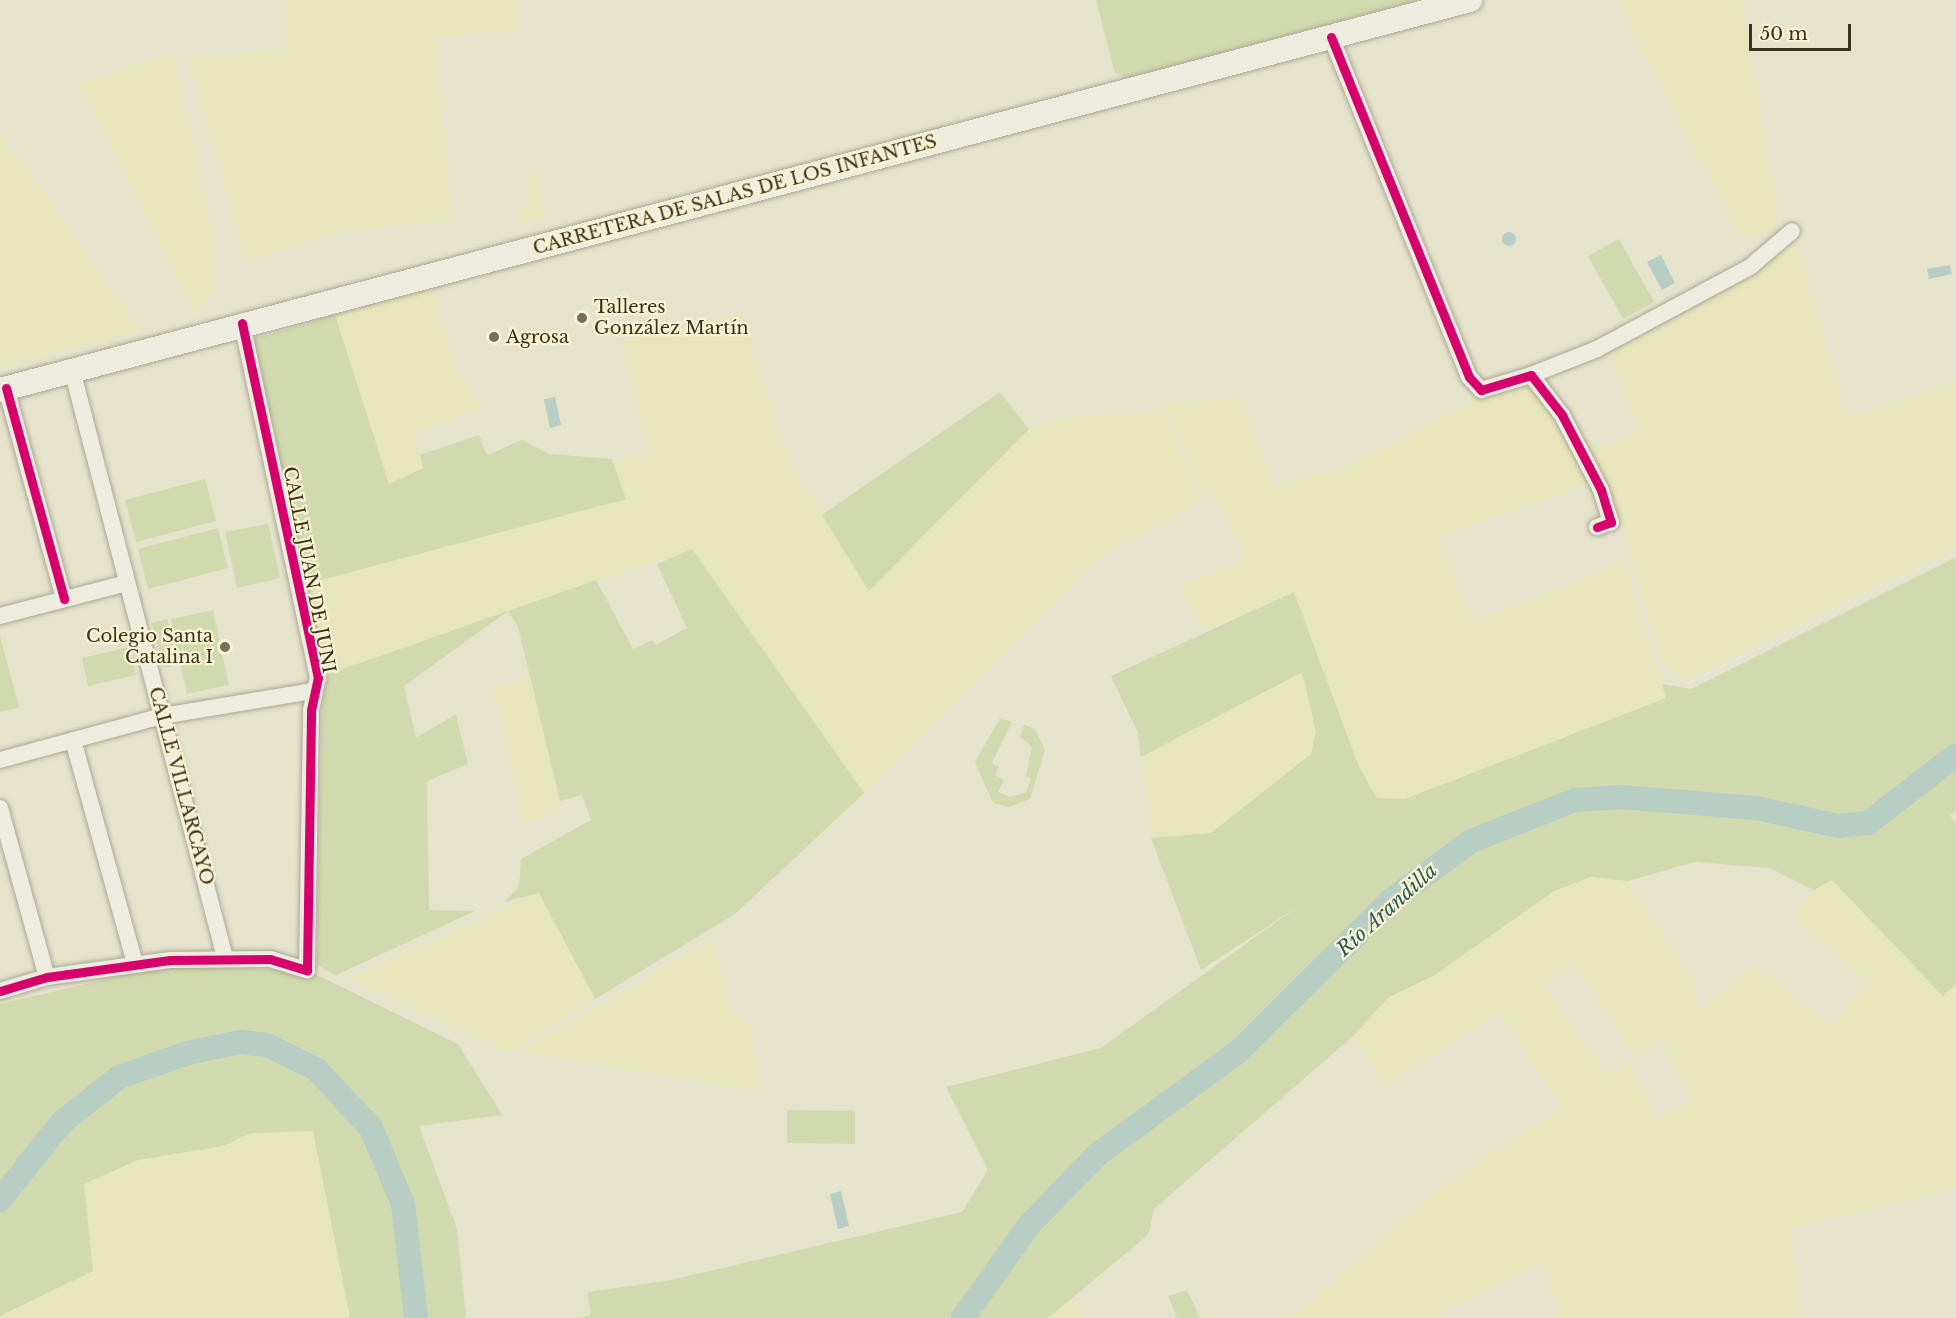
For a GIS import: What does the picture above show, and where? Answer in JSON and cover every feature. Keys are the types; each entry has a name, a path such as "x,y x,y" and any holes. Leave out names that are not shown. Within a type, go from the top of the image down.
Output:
{"main road":[{"name":"CARRETERA DE SALAS DE LOS INFANTES","path":"3,389 242,323 1470,0"}],"street":[{"path":"1331,37 1469,377 1481,390 1532,375 1597,349 1750,267 1792,231"},
{"name":"CALLE JUAN DE JUNI","path":"225,958 270,959 307,970 316,666 242,323"},
{"name":"CALLE VILLARCAYO","path":"72,370 225,958"},
{"path":"1532,375 1562,416 1601,490 1611,522 1597,526"},
{"path":"3,389 64,599"},
{"path":"1,610 64,599 127,583"},
{"path":"0,760 162,716 314,691"},
{"path":"73,740 135,963"},
{"path":"0,808 47,977"},
{"path":"0,991 47,977 135,963 225,958"}],"shaded area":[{"path":"285,0 518,0 519,31 436,37 452,220 341,232 245,261 188,57 285,49"},
{"path":"1616,0 1741,0 1780,220 1766,235 1739,235"},
{"path":"173,52 218,260 212,290 195,317 78,84"},
{"path":"0,130 141,330 0,367"},
{"path":"538,169 545,218 518,224 516,207 529,205 526,172"},
{"path":"1506,232 1512,232 1516,239 1512,246 1506,246 1502,242 1502,236"},
{"path":"1796,240 1847,418 1956,381 1956,548 1690,677 1679,677 1661,663 1624,531 1591,451 1641,431 1607,353 1756,272"},
{"path":"1661,255 1675,283 1662,290 1647,262"},
{"path":"1950,265 1952,274 1929,279 1927,269"},
{"path":"431,284 457,371 484,408 413,433 423,468 389,485 334,310"},
{"path":"741,314 788,459 869,590 1029,429 1063,418 1162,410 1203,500 1099,556 864,793 692,549 329,674 306,584 626,499 612,459 650,457 622,341"},
{"path":"1530,383 1566,428 1591,477 1586,485 1439,537 1472,621 1625,563 1666,698 1405,799 1377,799 1359,767 1294,592 1204,630 1178,585 1241,563 1242,550 1214,494 1202,491 1163,404 1242,398 1272,485 1339,470 1478,398"},
{"path":"555,397 561,425 550,428 544,399"},
{"path":"1302,672 1316,731 1311,754 1211,834 1151,838 1141,757"},
{"path":"530,677 561,810 524,825 493,687"},
{"path":"1591,877 1628,881 1692,977 1699,1011 1754,965 1831,1024 1868,982 1793,917 1814,890 1832,880 1943,996 1956,984 1956,1188 1790,1229 1801,1318 1560,1318 1542,1262 1439,1313 1441,1318 1291,1318 1441,1186 1562,1107 1500,1012 1384,1085 1353,1036 1389,997 1433,976 1554,891","holes":["1573,965 1635,1057 1661,1039 1691,1102 1657,1119 1630,1061 1609,1076 1544,984"]},
{"path":"539,893 595,999 507,1053 350,978"},
{"path":"711,940 732,1013 750,1025 759,1091 520,1052"},
{"path":"314,1131 350,1318 0,1318 93,1271 84,1184 138,1160 223,1146 251,1133"},
{"path":"841,1191 849,1226 838,1229 830,1194"},
{"path":"1074,1298 1083,1318 1048,1318"}],"green space":[{"path":"1096,0 1418,0 1129,78 1115,73"},
{"path":"1619,239 1654,302 1623,319 1588,256"},
{"path":"335,315 389,484 423,468 420,455 479,435 487,455 522,440 550,454 612,459 626,499 306,584 253,339"},
{"path":"1000,392 1029,429 869,591 822,515"},
{"path":"205,479 216,521 136,542 125,500"},
{"path":"268,524 280,578 237,588 225,532"},
{"path":"218,528 228,568 148,589 138,549"},
{"path":"692,549 864,793 735,914 595,999 539,893 504,902 519,887 521,859 591,820 582,795 560,801 518,627 508,611 404,686 416,738 456,714 468,764 427,781 429,910 475,911 336,975 317,965 322,705 329,674 596,580 633,649 652,640 656,645 687,628 657,564"},
{"path":"1956,557 1956,811 1950,815 1956,823 1956,984 1943,996 1832,880 1814,890 1770,868 1695,862 1628,881 1591,877 1554,891 1433,976 1389,997 1353,1036 1154,1209 1148,1235 1048,1318 576,1318 591,1315 587,1292 671,1280 962,1212 988,1170 946,1087 1101,1048 1300,905 1201,970 1151,838 1211,833 1311,754 1316,731 1302,672 1141,757 1138,733 1111,676 1294,592 1359,767 1377,798 1405,799 1666,698 1662,684 1691,689"},
{"path":"213,610 229,685 187,694 171,619"},
{"path":"167,619 178,665 163,668 152,623"},
{"path":"0,636 19,707 0,712"},
{"path":"129,647 136,675 88,686 82,658"},
{"path":"1000,718 1012,722 992,763 999,767 995,775 1004,780 998,792 1010,797 1026,792 1031,779 1026,776 1032,747 1020,736 1024,725 1035,729 1045,750 1030,799 1009,807 993,803 975,762"},
{"path":"159,967 307,970 458,1044 502,1115 419,1126 457,1229 466,1318 350,1318 313,1131 251,1133 223,1146 138,1160 84,1184 93,1271 0,1316 0,1004"},
{"path":"787,1110 855,1111 855,1144 787,1143"},
{"path":"1187,1290 1200,1318 1177,1318 1168,1296"}],"waterway":[{"name":"Río Arandilla","path":"963,1318 1029,1225 1098,1154 1239,1051 1390,901 1471,841 1575,800 1621,797 1756,808 1838,826 1868,823 1956,755"},
{"name":"Río Arandilla","path":"0,1200 61,1123 119,1077 188,1053 240,1042 267,1045 316,1069 371,1128 403,1204 416,1318"}],"cycle path":[{"path":"1331,37 1469,377 1481,390 1531,375 1562,415 1601,490 1611,522 1597,527"},
{"path":"0,991 47,977 170,960 270,959 307,970 311,710 318,678 242,323"},
{"path":"6,388 64,599"}],"place":[{"name":"Talleres González Martín","path":"582,318"},
{"name":"Agrosa","path":"494,337"},
{"name":"Colegio Santa Catalina I","path":"225,647"}]}
